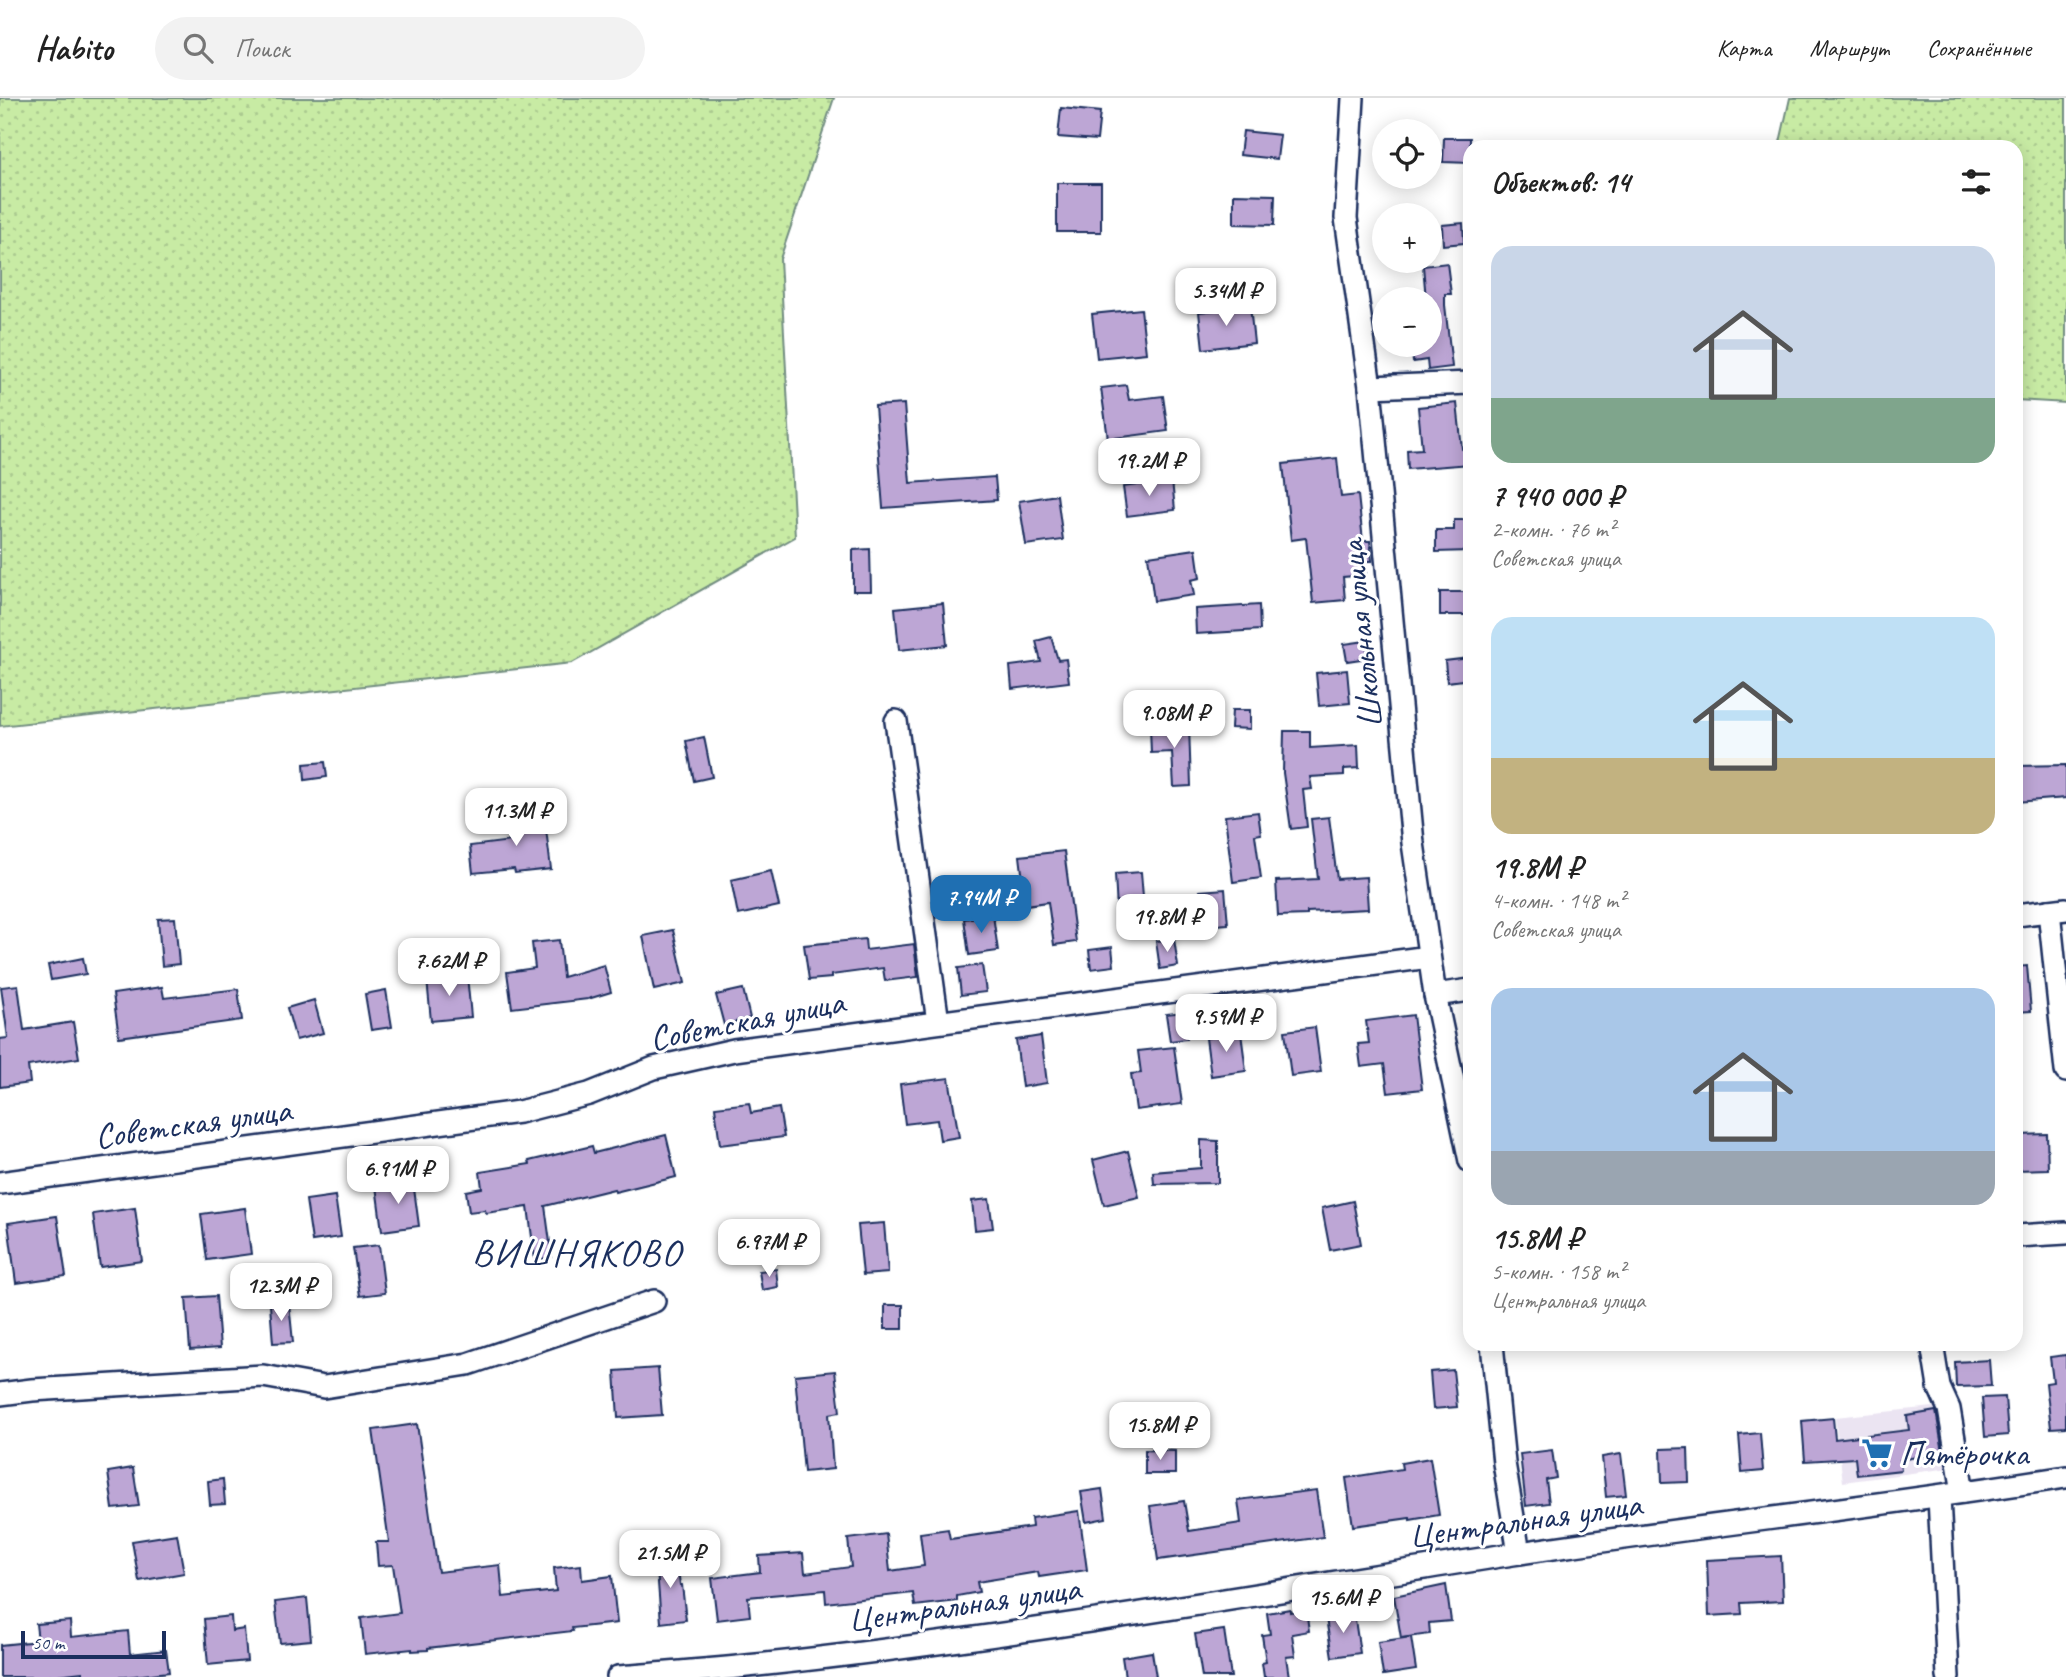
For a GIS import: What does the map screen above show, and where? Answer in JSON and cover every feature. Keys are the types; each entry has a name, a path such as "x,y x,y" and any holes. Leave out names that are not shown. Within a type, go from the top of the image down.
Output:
{"street":[{"name":"Школьная улица","path":"1353,98 1346,218 1370,387 1413,843 1435,995 1463,1128"},
{"path":"1370,387 1463,383"},
{"path":"896,721 938,1022"},
{"path":"2023,914 2058,910 2066,1071"},
{"name":"Советская улица","path":"0,1182 519,1112 589,1094 654,1068 734,1050 1429,957"},
{"path":"1435,995 1463,991"},
{"path":"2023,1236 2066,1233"},
{"path":"0,1394 263,1376 324,1387 468,1364 654,1301"},
{"path":"1493,1351 1504,1463 1519,1553"},
{"path":"1933,1351 1939,1387 1950,1409 1963,1492"},
{"name":"Центральная улица","path":"618,1677 756,1665 912,1646 1519,1553 1939,1497 2066,1477"},
{"path":"1939,1497 1948,1677"}],"shaded area":[{"path":"1943,1406 1950,1468 1843,1482 1835,1417"}],"green space":[{"path":"0,98 834,98 780,259 795,537 572,663 0,726"},
{"path":"1790,98 2066,98 2066,403 2023,400 2023,140 1781,140"}],"building":[{"path":"1061,108 1100,112 1097,140 1058,137"},
{"path":"1243,131 1280,135 1277,159 1240,155"},
{"path":"1444,138 1470,138 1463,140 1463,163 1443,162"},
{"path":"1057,183 1101,183 1101,232 1057,232"},
{"path":"1234,194 1275,195 1274,225 1234,224"},
{"path":"1463,223 1463,243 1443,245 1442,225"},
{"path":"1447,263 1451,294 1445,294 1445,305 1452,367 1428,370 1427,360 1413,362 1412,357 1442,357 1442,287 1425,287 1424,273 1442,273 1442,264"},
{"path":"1250,306 1254,343 1203,349 1199,312"},
{"path":"1141,309 1146,353 1097,358 1092,314"},
{"path":"1126,385 1129,400 1163,396 1168,431 1108,439 1101,388"},
{"path":"1457,403 1463,465 1408,469 1407,450 1422,449 1418,407"},
{"path":"904,404 910,483 995,477 997,500 883,508 875,406"},
{"path":"1337,458 1341,497 1358,495 1363,541 1370,541 1372,561 1365,561 1366,575 1343,577 1345,600 1313,603 1306,538 1291,540 1283,464"},
{"path":"1172,480 1175,510 1127,516 1123,487"},
{"path":"1057,495 1063,540 1026,545 1019,501"},
{"path":"1454,520 1463,520 1463,551 1436,552 1436,530 1454,530"},
{"path":"870,549 871,591 853,591 853,550"},
{"path":"1196,549 1200,578 1191,580 1194,595 1154,601 1148,556"},
{"path":"1440,592 1463,592 1463,615 1440,615"},
{"path":"943,603 947,645 899,650 895,608"},
{"path":"1259,605 1260,630 1196,634 1195,609"},
{"path":"1051,637 1058,660 1066,659 1069,682 1012,689 1010,666 1041,662 1036,641"},
{"path":"1366,641 1368,658 1347,661 1344,644"},
{"path":"1463,659 1463,680 1447,682 1445,661"},
{"path":"1347,670 1350,703 1319,706 1316,673"},
{"path":"1232,710 1250,710 1250,729 1231,728"},
{"path":"1189,725 1191,786 1174,787 1172,752 1151,753 1150,727"},
{"path":"1284,731 1310,731 1310,748 1358,745 1359,768 1344,769 1344,775 1310,777 1312,789 1303,790 1307,827 1291,829 1283,773"},
{"path":"704,737 712,777 694,781 686,741"},
{"path":"325,762 327,777 305,780 304,764"},
{"path":"2066,765 2066,798 2023,801 2023,766"},
{"path":"1258,812 1261,834 1255,835 1261,878 1233,882 1225,816"},
{"path":"544,813 551,869 515,873 514,869 473,873 470,846 511,841 508,818"},
{"path":"1329,817 1337,879 1366,877 1368,909 1278,916 1276,881 1318,879 1311,819"},
{"path":"1064,851 1076,942 1054,945 1048,902 1026,905 1020,856"},
{"path":"771,871 779,906 738,915 731,880"},
{"path":"1141,872 1144,909 1117,911 1115,874"},
{"path":"1225,889 1228,924 1202,926 1200,891"},
{"path":"993,915 998,951 969,955 964,919"},
{"path":"175,918 179,964 162,966 158,919"},
{"path":"673,930 685,983 654,990 643,936"},
{"path":"865,939 866,950 914,944 918,977 885,981 883,968 809,980 804,945"},
{"path":"1174,939 1178,966 1160,969 1156,941"},
{"path":"559,940 563,977 604,965 611,992 588,999 512,1008 507,972 535,968 532,943"},
{"path":"1112,947 1114,966 1091,969 1089,950"},
{"path":"83,958 86,974 51,980 48,965"},
{"path":"982,965 986,992 961,995 958,968"},
{"path":"2023,966 2027,966 2031,1011 2023,1012"},
{"path":"467,975 471,1017 431,1021 427,979"},
{"path":"18,985 24,1030 73,1022 79,1058 28,1066 30,1083 0,1087 0,1039 8,1038 1,987"},
{"path":"162,987 164,998 238,989 242,1020 119,1037 113,994"},
{"path":"743,989 750,1018 724,1025 716,995"},
{"path":"386,990 392,1027 371,1030 365,994"},
{"path":"314,1000 323,1033 296,1040 287,1008"},
{"path":"1183,1012 1187,1039 1170,1041 1166,1014"},
{"path":"1413,1015 1422,1089 1388,1093 1384,1064 1361,1067 1358,1044 1369,1043 1366,1021"},
{"path":"1315,1027 1321,1072 1291,1076 1285,1031"},
{"path":"1241,1033 1246,1071 1211,1076 1206,1038"},
{"path":"1041,1036 1047,1083 1022,1087 1016,1040"},
{"path":"1174,1047 1182,1104 1136,1110 1131,1074 1141,1073 1138,1051"},
{"path":"949,1078 959,1137 940,1140 937,1120 905,1124 900,1084"},
{"path":"749,1103 751,1113 779,1108 784,1137 720,1145 715,1107"},
{"path":"2047,1134 2048,1169 2023,1170 2023,1135"},
{"path":"666,1135 676,1177 545,1206 552,1257 535,1260 528,1207 486,1213 485,1210 469,1212 466,1191 482,1188 480,1172 530,1164 529,1161 592,1146 594,1153"},
{"path":"1201,1140 1218,1141 1218,1183 1154,1184 1153,1172 1201,1168"},
{"path":"1128,1151 1139,1197 1104,1205 1093,1160"},
{"path":"413,1181 419,1226 382,1231 376,1186"},
{"path":"335,1196 341,1237 312,1241 306,1200"},
{"path":"989,1199 993,1228 975,1230 972,1201"},
{"path":"1353,1201 1361,1244 1330,1250 1322,1208"},
{"path":"135,1208 142,1261 100,1267 93,1214"},
{"path":"245,1208 251,1254 207,1260 201,1214"},
{"path":"57,1216 66,1276 16,1283 8,1223"},
{"path":"884,1223 888,1273 863,1275 858,1225"},
{"path":"379,1245 385,1293 360,1296 353,1248"},
{"path":"776,1269 778,1287 762,1290 759,1271"},
{"path":"216,1296 220,1348 190,1350 186,1298"},
{"path":"289,1303 293,1342 273,1343 270,1305"},
{"path":"885,1305 903,1305 903,1329 885,1329"},
{"path":"2066,1355 2066,1427 2051,1428 2046,1383 2053,1382 2050,1357"},
{"path":"1989,1360 1991,1386 1956,1387 1955,1362"},
{"path":"658,1368 662,1415 618,1418 615,1371"},
{"path":"1453,1370 1457,1407 1433,1409 1430,1372"},
{"path":"835,1371 840,1412 829,1414 833,1469 804,1472 795,1375"},
{"path":"2005,1397 2008,1435 1985,1437 1982,1398"},
{"path":"1936,1411 1943,1452 1900,1460 1901,1470 1857,1475 1855,1458 1805,1461 1802,1421 1833,1418 1835,1439 1909,1430 1907,1416"},
{"path":"417,1424 438,1572 500,1565 503,1597 556,1591 554,1568 581,1565 582,1580 612,1576 617,1623 428,1650 365,1654 361,1618 400,1613 393,1565 378,1566 376,1542 389,1542 373,1430"},
{"path":"1760,1433 1763,1471 1742,1473 1739,1435"},
{"path":"1688,1448 1689,1482 1662,1483 1661,1449"},
{"path":"1145,1450 1175,1451 1175,1474 1145,1474"},
{"path":"1552,1450 1556,1478 1546,1480 1549,1503 1526,1506 1520,1454"},
{"path":"1621,1454 1626,1495 1606,1497 1602,1457"},
{"path":"1430,1458 1439,1515 1353,1526 1346,1478 1402,1469 1401,1463"},
{"path":"133,1468 139,1506 113,1509 108,1472"},
{"path":"223,1479 225,1504 210,1505 208,1481"},
{"path":"1102,1489 1106,1518 1086,1522 1081,1492"},
{"path":"1316,1490 1323,1537 1158,1560 1150,1506 1184,1501 1189,1531 1241,1523 1238,1500"},
{"path":"1079,1511 1087,1570 1039,1577 1038,1572 977,1582 979,1592 957,1596 957,1601 915,1606 913,1593 826,1603 825,1590 748,1597 750,1616 717,1620 712,1578 760,1572 759,1556 803,1553 805,1573 851,1567 848,1539 886,1534 890,1571 924,1566 920,1533 948,1529 950,1539 1032,1527 1031,1518"},
{"path":"177,1534 184,1573 139,1581 132,1541"},
{"path":"676,1554 686,1620 661,1623 656,1556"},
{"path":"1781,1556 1783,1601 1741,1603 1742,1614 1709,1616 1707,1560"},
{"path":"1446,1585 1451,1621 1429,1623 1430,1634 1401,1638 1394,1596"},
{"path":"307,1598 311,1640 280,1643 275,1602"},
{"path":"1290,1609 1290,1612 1306,1609 1309,1631 1292,1634 1295,1656 1286,1657 1289,1677 1264,1677 1262,1663 1266,1662 1262,1635 1270,1634 1267,1613"},
{"path":"1354,1613 1360,1653 1332,1657 1326,1618"},
{"path":"231,1616 232,1631 244,1629 247,1661 208,1665 204,1619"},
{"path":"70,1621 71,1637 128,1631 130,1654 166,1650 169,1672 125,1677 83,1677 83,1672 41,1677 0,1677 0,1645 38,1641 36,1624"},
{"path":"1224,1630 1231,1677 1202,1677 1195,1634"},
{"path":"1411,1637 1416,1670 1383,1675 1378,1642"},
{"path":"1152,1652 1156,1677 1125,1677 1122,1657"}],"place":[{"name":"Пятёрочка","path":"1877,1453"}],"district":[{"name":"ВИШНЯКОВО","path":"577,1252"}]}
